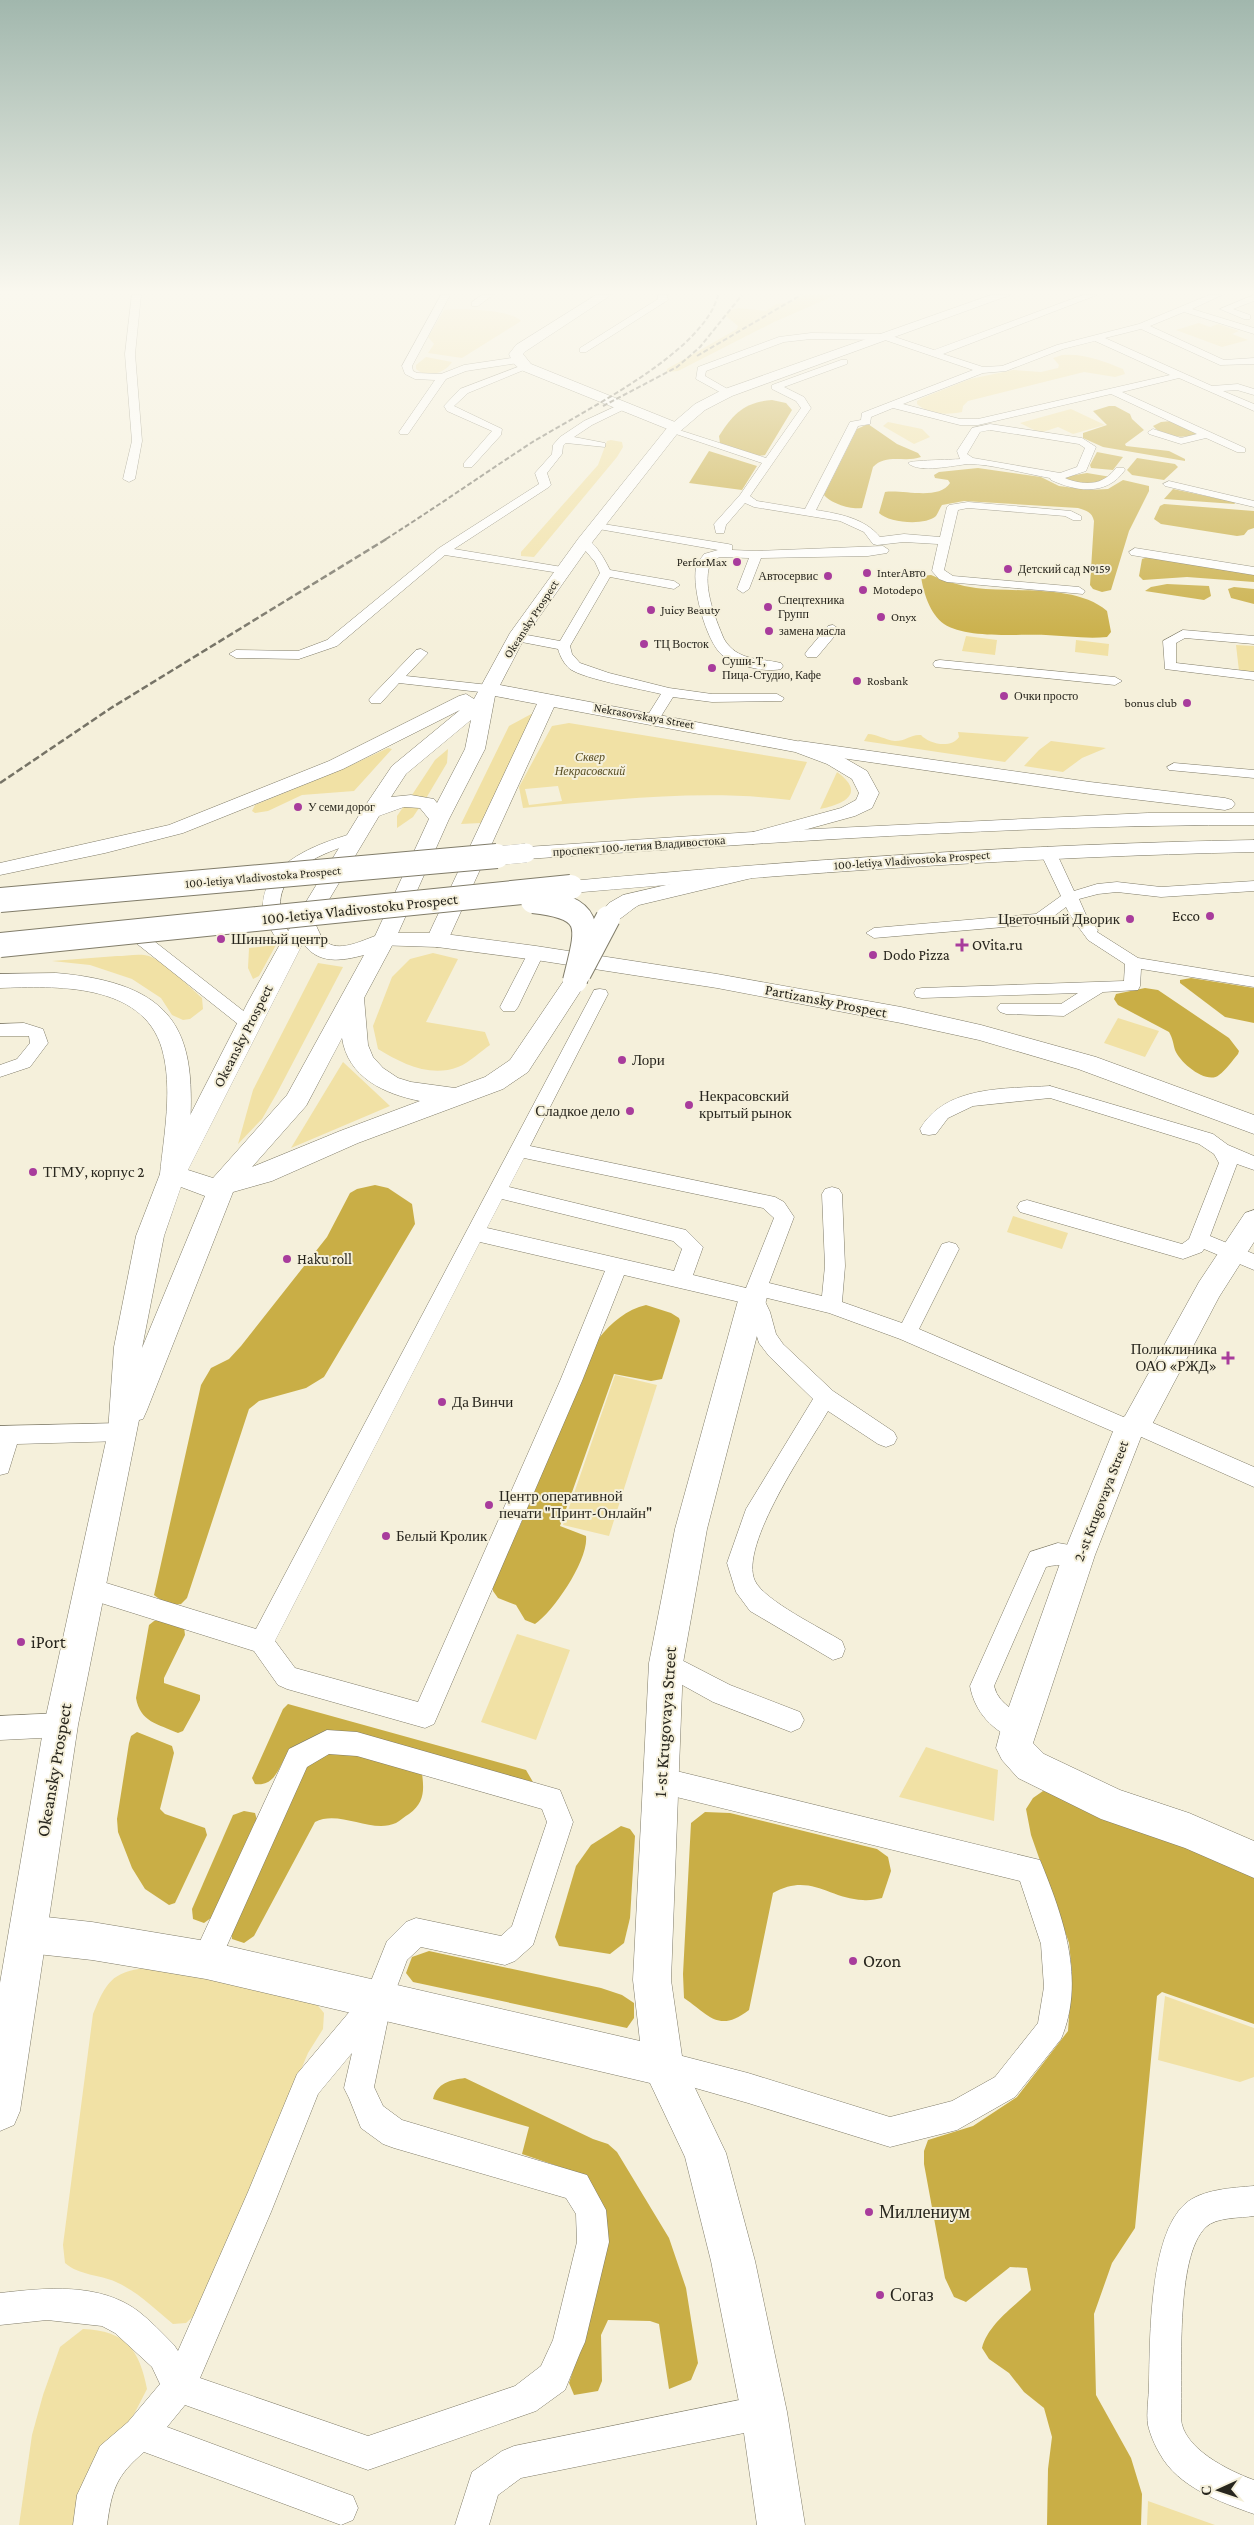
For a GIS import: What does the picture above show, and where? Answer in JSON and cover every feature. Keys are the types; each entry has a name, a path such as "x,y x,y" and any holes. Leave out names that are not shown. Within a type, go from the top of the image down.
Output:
{"main road":[{"path":"638,413 674,429"},
{"name":"Okeansky Prospect","path":"123,1432 222,1186 297,1100 354,997 384,940 439,818 475,749 486,694 516,637 584,542 674,429 694,413"},
{"name":"Okeansky Prospect","path":"0,2111 43,1828 61,1725 123,1432 128,1347 150,1236 172,1174 249,1024 290,946 371,812 399,770 486,694"},
{"path":"0,869 105,847 176,829 336,765 486,694"},
{"name":"Nekrasovskaya Street","path":"486,694 548,700 653,718 800,747"},
{"path":"437,940 548,700"},
{"path":"800,747 1090,788 1254,806"},
{"path":"753,838 848,812 865,804 869,793 860,775 834,760 800,747"},
{"path":"371,812 392,802 407,800 427,803 439,818"},
{"name":"100-letiya Vladivostoka Prospect","path":"753,838 1148,819 1254,820"},
{"name":"проспект 100-летия Владивостока","path":"526,853 753,838"},
{"name":"100-letiya Vladivostoka Prospect","path":"571,887 759,870 1048,852 1254,846"},
{"name":"100-letiya Vladivostoka Prospect","path":"0,900 526,853"},
{"path":"0,981 38,979 94,985 146,1005 165,1030 175,1051 179,1115 172,1174 211,1188 263,1174 349,1137 494,1083 519,1066 575,981 608,918 617,908 631,900 759,870"},
{"name":"100-letiya Vladivostoku Prospect","path":"0,945 571,887"},
{"path":"454,899 554,902 567,906 578,913 586,929 575,981"},
{"path":"304,924 317,946 333,952 354,952 384,940"},
{"name":"Partizansky Prospect","path":"384,940 437,940 536,953 736,984 981,1033 1143,1082 1254,1125"},
{"path":"354,997 350,1022 356,1050 364,1063 376,1075 406,1090 430,1095 459,1095"},
{"name":"2-st Krugovaya Street","path":"1016,1739 1079,1555 1133,1427 1210,1290 1243,1258 1254,1220"},
{"name":"1-st Krugovaya Street","path":"755,1292 691,1528 666,1663 652,1980 663,2066 705,2153 733,2261 764,2412 780,2525"},
{"path":"1016,1739 1031,1766 1106,1802 1189,1831 1254,1860"},
{"path":"28,1934 92,1941 206,1960 663,2066"}],"lane":[{"path":"129,479 137,441 135,413"},
{"path":"404,432 417,413"},
{"path":"459,413 497,430 497,433 468,465"},
{"path":"236,654 287,656 313,651 326,645 443,551 545,485 541,473 557,454 558,445 588,423 609,413"},
{"path":"720,531 720,524 744,497 803,413"},
{"path":"810,511 854,424 866,422 866,416 874,413"},
{"path":"924,413 960,422 988,424 1082,441 1091,447 1082,469 1071,474 1051,476"},
{"path":"970,461 962,455 962,451 976,430 988,424 1032,413"},
{"path":"1158,413 1241,450"},
{"path":"1152,418 1163,415"},
{"path":"674,429 768,462"},
{"path":"1153,432 1182,441 1194,440 1206,435"},
{"path":"564,439 601,445"},
{"path":"913,463 937,465 970,461 1051,476 1073,484 1103,486 1112,482 1120,470"},
{"path":"1169,484 1254,504"},
{"path":"744,497 759,506 810,511 856,522 868,530 877,540 904,538 944,541"},
{"path":"1077,518 1067,513 958,505 953,507 938,571 943,576 1079,591"},
{"path":"597,526 771,555"},
{"path":"584,542 600,561 606,573"},
{"path":"776,666 758,665 727,653 718,642 705,599 702,570 708,557 719,553 771,555 883,550"},
{"path":"443,551 562,571"},
{"path":"1135,552 1254,571"},
{"path":"743,589 756,555"},
{"path":"606,573 674,585"},
{"path":"606,573 564,646 566,655 575,666 604,676 669,692 712,698 777,698"},
{"path":"812,654 833,629"},
{"path":"1254,640 1183,634 1169,641 1170,666 1254,676"},
{"path":"516,637 564,646"},
{"path":"376,700 421,653"},
{"path":"1010,671 1011,657"},
{"path":"940,664 1115,681"},
{"path":"396,679 486,694"},
{"path":"653,718 669,692"},
{"path":"1174,767 1254,774"},
{"path":"290,946 277,930 270,909 273,892 282,876 297,861 325,846 355,838"},
{"path":"1048,852 1080,917 1092,933 1134,962 1254,982"},
{"path":"874,933 1040,919 1070,897 1097,889 1117,887 1161,892 1254,886"},
{"path":"0,951 139,938 249,1024"},
{"path":"509,1007 536,953"},
{"path":"922,993 1098,989 1132,986 1134,962"},
{"path":"1006,1008 1064,1010 1098,989"},
{"path":"262,1642 600,994"},
{"path":"0,1030 24,1029 37,1033 39,1043 28,1060 21,1066 0,1071"},
{"path":"929,1128 942,1114 954,1106 970,1100 1003,1095 1050,1092 1206,1139 1222,1150 1254,1163"},
{"path":"519,1150 768,1202 777,1207 784,1218 755,1292 766,1337 776,1350 825,1397 886,1438"},
{"path":"1027,1207 1183,1252 1195,1248 1199,1239 1228,1163 1222,1150"},
{"path":"497,1192 679,1235 693,1246 681,1281"},
{"path":"831,1306 835,1266 832,1194"},
{"path":"476,1233 681,1281 831,1306 906,1333 1254,1477"},
{"path":"1199,1239 1243,1258"},
{"path":"906,1333 949,1249"},
{"path":"90,1589 262,1642 287,1677 425,1716 571,1381 617,1266"},
{"path":"825,1397 754,1516 740,1563 744,1585 758,1603 833,1649"},
{"path":"0,1466 4,1436 123,1432"},
{"path":"1016,1739 1008,1724 988,1703 982,1686 1038,1559 1058,1553 1079,1555"},
{"path":"666,1663 722,1694 791,1720"},
{"path":"0,1728 61,1725"},
{"path":"0,2309 46,2304 106,2310 126,2322 163,2356 180,2387 368,2453 524,2399 553,2378 569,2342 593,2242 590,2210 576,2186 394,2133 372,2117 359,2088 378,2000 397,1951 416,1932 506,1951 523,1935 560,1822 551,1799 357,1744 327,1742 298,1758 206,1960"},
{"path":"660,1780 1030,1870 1055,1944 1058,1987 1051,2030 1004,2087 957,2115 890,2132 748,2088 663,2066"},
{"path":"90,2525 94,2495 112,2458 140,2434 180,2387 260,2201 307,2084 378,2000"},
{"path":"1254,2201 1221,2206 1195,2216 1178,2242 1170,2271 1164,2406 1165,2428 1178,2454 1198,2469 1234,2490 1254,2497"},
{"path":"472,2525 484,2484 514,2463 764,2412"},
{"path":"140,2434 341,2508"}],"green space":[{"path":"1057,413 1079,413 1105,425 1073,434 1058,427 1040,433 1020,423"},
{"path":"888,422 922,429 930,437 914,444 883,426"},
{"path":"607,441 622,442 623,447 617,457 534,557 521,556 521,552 598,465"},
{"path":"966,636 997,640 995,655 962,651"},
{"path":"1076,640 1109,644 1108,656 1075,652"},
{"path":"1236,645 1254,646 1254,672 1239,671"},
{"path":"535,712 481,823 461,824 509,726"},
{"name":"Сквер Некрасовский","path":"569,723 807,762 790,800 723,795 656,797 523,808 519,787 552,726","holes":["558,786 562,801 529,805 525,789"]},
{"path":"958,732 1029,737 1005,762 864,741 868,734 895,741 921,735 934,743 946,744 955,741 959,737"},
{"path":"1051,741 1106,748 1082,758 1063,772 1024,766 1039,750"},
{"path":"388,748 392,749 354,791 302,795 268,811 255,813 252,811 255,805 343,769"},
{"path":"448,749 447,763 425,800 410,798 435,760"},
{"path":"837,772 846,779 851,792 844,801 820,809"},
{"path":"406,803 421,805 413,817 397,828 397,816"},
{"path":"276,945 259,976 253,979 248,968 249,948"},
{"path":"433,953 458,959 426,1022 485,1032 490,1045 471,1060 458,1067 437,1071 406,1064 378,1049 373,1026 392,977 410,959"},
{"path":"117,956 149,956 162,963 202,998 203,1009 190,1019 183,1020 172,1015 161,998 132,979 90,965 52,961"},
{"path":"318,963 343,967 262,1119 238,1144 253,1090"},
{"path":"1118,1018 1159,1031 1145,1057 1104,1043"},
{"path":"343,1062 390,1106 291,1148"},
{"path":"1013,1216 1068,1233 1062,1249 1007,1232"},
{"path":"615,1375 657,1385 609,1536 563,1525"},
{"path":"517,1634 570,1650 536,1740 481,1722"},
{"path":"926,1747 998,1770 994,1821 899,1797"},
{"path":"146,1968 189,1975 315,2002 324,2013 323,2029 308,2053 199,2311 186,2323 173,2324 146,2301 124,2286 110,2279 83,2273 65,2263 63,2245 93,2014 102,1994 111,1981 125,1973"},
{"path":"1165,1996 1254,2028 1254,2077 1240,2082 1158,2060"},
{"path":"83,2329 110,2334 120,2338 128,2345 140,2363 147,2389 77,2525 19,2525 32,2435 43,2395 60,2347"},
{"path":"1148,2501 1215,2525 1147,2525"}],"shaded area":[{"path":"737,413 790,413 765,455 757,456 720,443 719,436"},
{"path":"1095,413 1128,413 1144,430 1125,444 1126,446 1169,451 1185,459 1185,461 1103,447 1083,438 1083,433 1107,425"},
{"path":"1171,421 1196,433 1196,435 1185,437 1167,435 1153,426 1161,422"},
{"path":"868,424 897,444 918,453 921,457 915,459 890,459 878,463 873,467 862,508 852,508 831,501 824,495 857,429"},
{"path":"709,451 757,466 742,490 689,483"},
{"path":"1097,452 1123,457 1113,470 1091,468 1090,465"},
{"path":"1137,458 1175,464 1178,467 1164,480 1132,475 1127,470"},
{"path":"978,468 1041,477 1059,486 1089,490 1108,489 1123,480 1149,486 1149,491 1129,531 1111,590 1102,592 1093,589 1090,585 1094,521 1090,514 1078,508 964,501 942,505 936,516 916,522 899,521 879,513 885,492 938,492 950,483 948,480 935,478 934,475 939,472"},
{"path":"1087,473 1111,477 1101,484 1069,482 1063,477"},
{"path":"1173,489 1234,502 1235,504 1164,499"},
{"path":"1164,504 1254,511 1254,528 1248,530 1244,535 1237,536 1161,524 1154,519 1160,506"},
{"path":"1148,557 1254,575 1254,582 1187,577 1143,580 1139,576 1142,559"},
{"path":"931,575 953,583 976,588 1044,591 1079,597 1094,602 1107,611 1111,632 1107,637 1092,638 1046,635 994,635 954,629 939,620 928,602 921,576"},
{"path":"1167,584 1209,586 1211,596 1204,600 1145,591 1151,587"},
{"path":"1234,587 1254,589 1254,604 1231,598 1228,589"},
{"path":"1191,978 1254,988 1254,1023 1225,1017 1180,983 1180,980"},
{"path":"1145,988 1158,990 1229,1038 1239,1051 1222,1073 1214,1077 1208,1077 1194,1071 1178,1055 1169,1032 1118,1005 1114,999 1116,994"},
{"path":"375,1185 388,1188 412,1204 415,1224 324,1377 306,1388 259,1401 249,1409 187,1598 181,1604 163,1601 154,1595 201,1385 211,1368 229,1359 241,1346 327,1237 350,1193 357,1189"},
{"path":"646,1305 671,1313 679,1318 680,1321 662,1379 651,1381 614,1374 560,1526 586,1536 582,1558 560,1597 535,1624 525,1620 516,1605 498,1598 493,1591 493,1581 519,1528 599,1338 620,1317"},
{"path":"162,1620 184,1627 185,1635 164,1678 164,1683 200,1695 200,1700 183,1731 178,1733 146,1717 141,1712 136,1698 149,1625 154,1621"},
{"path":"288,1704 526,1770 533,1782 356,1737 288,1752 272,1779 262,1784 255,1784 252,1778 283,1709"},
{"path":"137,1732 172,1746 174,1753 160,1809 165,1814 205,1828 207,1835 175,1903 169,1905 145,1889 132,1868 118,1832 117,1819 129,1743 131,1736"},
{"path":"341,1751 422,1773 423,1790 421,1800 409,1814 398,1822 386,1826 376,1826 334,1818 315,1822 254,1936 244,1943 232,1939 231,1929 306,1763 327,1752"},
{"path":"1043,1791 1063,1793 1254,1870 1254,2024 1162,1992 1157,1996 1135,2228 1112,2263 1094,2314 1096,2395 1131,2458 1142,2494 1141,2525 1047,2525 1048,2469 1052,2437 1044,2408 1024,2392 1009,2373 989,2359 982,2348 990,2331 1031,2290 1027,2268 1010,2267 966,2302 954,2297 945,2278 924,2164 924,2151 928,2140 973,2126 1017,2097 1068,2031 1072,1972 1069,1943 1031,1835 1026,1809 1033,1798"},
{"path":"244,1811 255,1813 257,1820 215,1915 204,1923 193,1919 192,1909 233,1815"},
{"path":"705,1812 730,1813 877,1849 888,1857 891,1871 882,1898 851,1899 819,1888 798,1885 786,1887 773,1893 749,2010 739,2017 722,2021 708,2016 684,1998 683,1974 691,1823"},
{"path":"621,1826 630,1829 635,1836 630,1918 624,1943 610,1954 559,1946 555,1937 576,1866 591,1845"},
{"path":"429,1951 601,1988 622,1995 634,2003 634,2018 627,2028 413,1982 406,1973 412,1957"},
{"path":"465,2078 593,2139 608,2144 617,2152 669,2238 686,2288 698,2363 691,2380 669,2389 659,2324 650,2321 608,2320 601,2335 602,2381 598,2391 574,2395 569,2383 580,2349 581,2174 522,2154 529,2127 433,2099 438,2089 445,2083"}],"railway":[{"path":"386,539 531,443 583,413"},
{"path":"0,783 111,708 388,538"}],"place":[{"name":"PerforMax","path":"737,562"},
{"name":"Детский сад №159","path":"1008,569"},
{"name":"InterАвто","path":"867,573"},
{"name":"Автосервис","path":"828,576"},
{"name":"Motodepo","path":"863,590"},
{"name":"Спецтехника Групп","path":"768,607"},
{"name":"Juicy Beauty","path":"651,610"},
{"name":"Onyx","path":"881,617"},
{"name":"замена масла","path":"769,631"},
{"name":"ТЦ Восток","path":"644,644"},
{"name":"Суши-Т, Пица-Студио, Кафе","path":"712,668"},
{"name":"Rosbank","path":"857,681"},
{"name":"Очки просто","path":"1004,696"},
{"name":"bonus club","path":"1187,703"},
{"name":"У семи дорог","path":"298,807"},
{"name":"Ecco","path":"1210,916"},
{"name":"Цветочный Дворик","path":"1130,919"},
{"name":"Шинный центр","path":"221,939"},
{"name":"OVita.ru","path":"962,945"},
{"name":"Dodo Pizza","path":"873,955"},
{"name":"Лори","path":"622,1060"},
{"name":"Некрасовский крытый рынок","path":"689,1105"},
{"name":"Сладкое дело","path":"630,1111"},
{"name":"ТГМУ, корпус 2","path":"33,1172"},
{"name":"Haku roll","path":"287,1259"},
{"name":"Поликлиника ОАО «РЖД»","path":"1228,1358"},
{"name":"Да Винчи","path":"442,1402"},
{"name":"Центр оперативной печати \"Принт-Онлайн\"","path":"489,1505"},
{"name":"Белый Кролик","path":"386,1536"},
{"name":"iPort","path":"21,1642"},
{"name":"Ozon","path":"853,1961"},
{"name":"Миллениум","path":"869,2212"},
{"name":"Согаз","path":"880,2295"}]}
